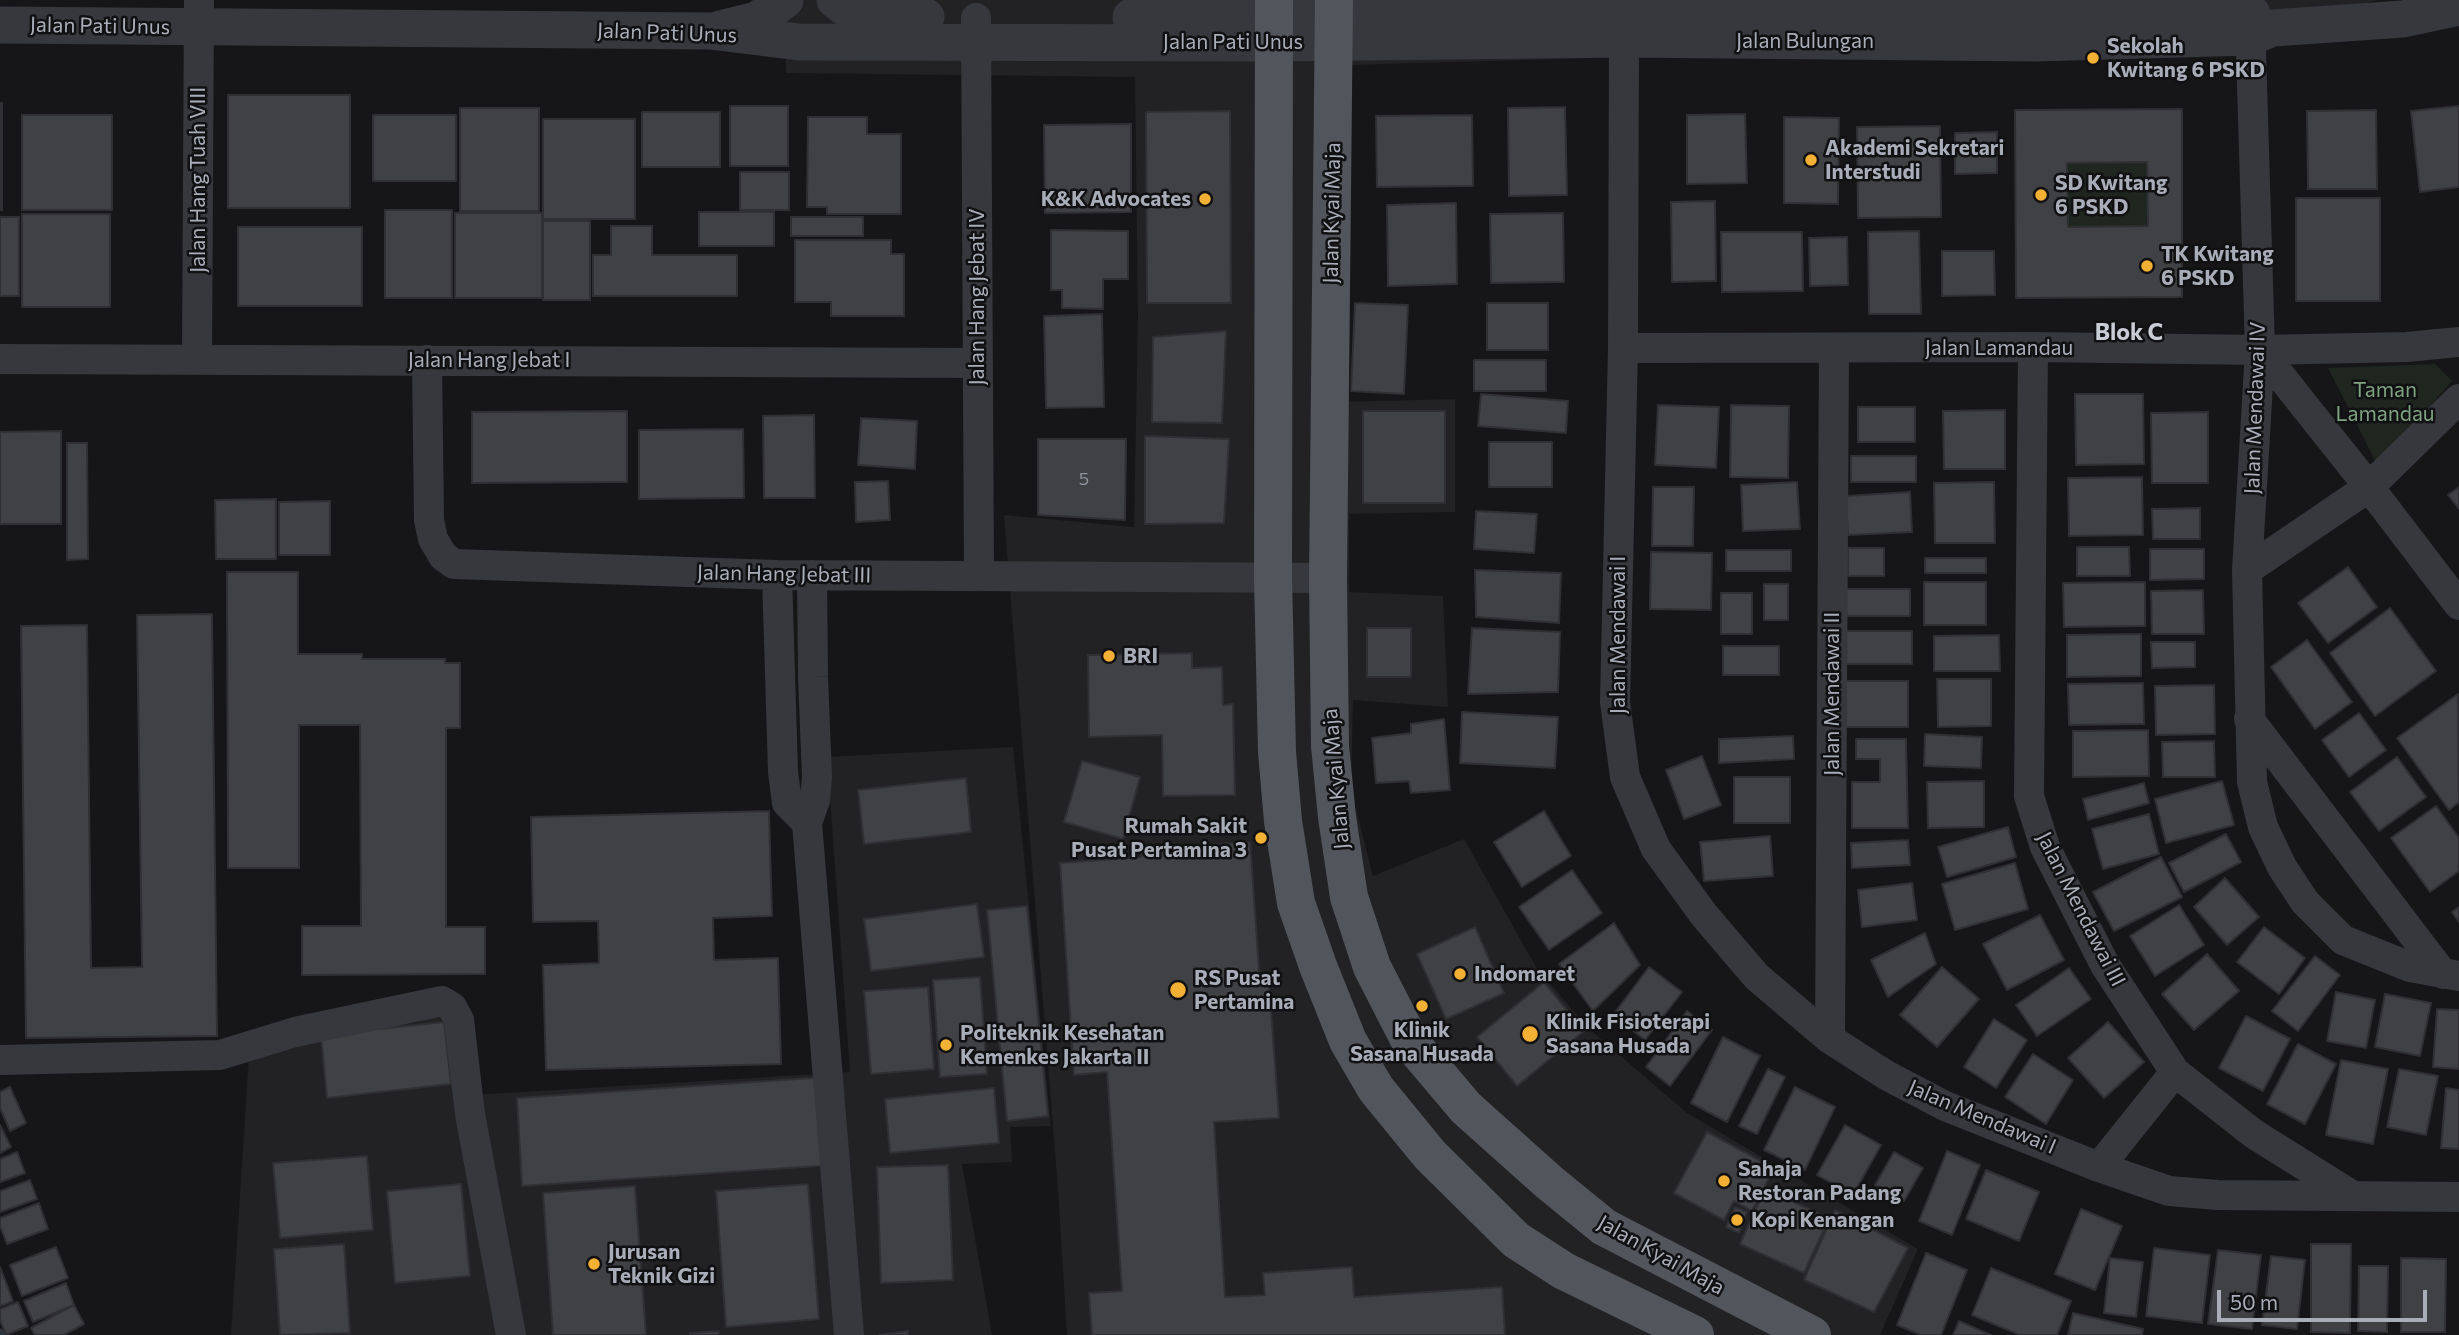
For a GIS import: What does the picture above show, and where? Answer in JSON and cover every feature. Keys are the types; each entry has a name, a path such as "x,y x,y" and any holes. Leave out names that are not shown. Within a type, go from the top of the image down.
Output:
{"main road":[{"name":"Jalan Kyai Maja","path":"1334,18 1328,578 1330,746 1349,897 1371,967 1410,1044 1466,1108 1604,1227 1812,1335"},
{"path":"1274,20 1273,578 1277,752 1283,821 1294,891 1318,966 1348,1041 1376,1089 1430,1155 1516,1240 1564,1271 1695,1335"}],"street":[{"path":"710,32 757,20 785,0"},
{"name":"Jalan Pati Unus","path":"835,0 855,15 976,30"},
{"name":"Jalan Bulungan","path":"1334,18 1624,39 2035,43 2258,26 2403,19 2459,7"},
{"name":"Jalan Pati Unus","path":"0,25 199,13 710,32 799,42 976,30 1334,18"},
{"name":"Jalan Hang Tuah VIII","path":"197,360 199,13"},
{"name":"Jalan Bulungan","path":"1334,18 2258,26"},
{"name":"Jalan Mendawai IV","path":"2258,26 2260,350 2247,570 2252,782 2263,827 2282,867 2305,902 2343,940 2410,967 2451,975"},
{"name":"Jalan Hang Jebat IV","path":"976,30 979,576"},
{"name":"Jalan Mendawai I","path":"1624,39 1623,348 1615,702 1625,778 1656,849 1704,915 1757,977 1830,1039 1886,1075 1945,1106 2099,1167 2169,1191 2218,1195 2459,1197"},
{"name":"Jalan Lamandau","path":"1623,348 2033,347 2260,350 2407,347 2459,342"},
{"name":"Jalan Mendawai III","path":"2033,347 2029,796 2045,847 2105,965 2175,1072 2254,1134 2353,1196"},
{"name":"Jalan Mendawai II","path":"1830,1039 1834,348"},
{"path":"2260,350 2459,605"},
{"name":"Jalan Hang Jebat I","path":"0,359 977,363"},
{"name":"Jalan Hang Jebat III","path":"428,360 429,520 433,539 443,556 454,564 777,575 1328,578"},
{"path":"2247,570 2369,487 2459,399"},
{"path":"777,575 783,772 787,803 807,823"},
{"path":"812,575 817,778 815,800 807,823 849,1335"},
{"name":"Jalan Mendawai IV","path":"2249,719 2451,975"},
{"path":"0,1060 220,1055 295,1032 442,1001 452,1007 459,1020 470,1114 511,1335"},
{"path":"2099,1167 2175,1072"}],"shaded area":[{"path":"785,0 2378,0 2216,40 1350,65 1340,402 1455,399 1455,512 1349,514 1349,592 1443,596 1448,707 1353,700 1351,790 1373,876 1464,839 1536,967 1588,1028 1687,1113 1918,1249 1880,1335 1067,1335 1058,1189 1004,515 1134,527 1138,317 1135,77 786,73"},
{"name":"Politeknik Kesehatan Kemenkes Jakarta II","path":"1013,747 1051,1126 1010,1127 1012,1162 962,1164 992,1335 231,1335 249,1056 448,1009 458,1096 850,1072 827,757"}],"green space":[{"path":"2147,162 2148,226 2068,227 2067,163"},
{"name":"Taman Lamandau","path":"2435,364 2452,381 2378,466 2328,368"}],"building":[{"path":"228,95 350,95 350,208 228,208"},
{"path":"2,103 2,210 0,210"},
{"path":"730,106 788,106 788,166 730,166"},
{"path":"2459,106 2459,187 2420,192 2411,111"},
{"path":"1565,107 1567,195 1509,196 1508,108"},
{"path":"460,108 539,108 539,211 460,211"},
{"name":"SD Kwitang 6 PSKD","path":"2182,109 2182,297 2016,298 2015,110","holes":["2147,162 2148,226 2068,227 2067,163"]},
{"path":"2376,110 2377,189 2308,189 2307,111"},
{"path":"1230,111 1231,303 1147,303 1146,112"},
{"path":"642,112 720,112 720,167 642,167"},
{"path":"1745,114 1747,183 1687,184 1687,115"},
{"path":"22,115 112,115 112,210 22,210"},
{"path":"373,115 456,115 456,181 373,181"},
{"path":"1472,115 1473,186 1377,187 1376,116"},
{"path":"808,117 867,117 867,134 901,134 901,214 827,214 827,207 807,207"},
{"name":"Akademi Sekretari Interstudi","path":"1784,117 1839,118 1838,204 1784,203"},
{"path":"543,119 635,119 635,219 543,219"},
{"path":"1131,124 1131,212 1045,213 1044,125"},
{"path":"1940,126 1941,217 1858,218 1857,127"},
{"path":"1997,132 1997,173 1955,174 1955,133"},
{"path":"740,172 789,172 789,210 740,210"},
{"path":"2296,198 2380,198 2380,301 2296,301"},
{"path":"1715,201 1716,281 1672,282 1671,202"},
{"path":"1456,203 1457,284 1388,286 1387,205"},
{"path":"385,210 452,210 452,298 385,298"},
{"path":"699,212 774,212 774,246 699,246"},
{"path":"455,213 542,213 542,298 455,298"},
{"path":"1563,213 1564,282 1491,283 1490,214"},
{"path":"22,214 110,214 110,307 22,307"},
{"path":"0,217 19,217 19,296 0,296"},
{"path":"791,217 863,217 863,236 791,236"},
{"path":"543,221 590,221 590,300 543,300"},
{"path":"611,226 652,226 652,255 737,255 737,296 593,296 593,255 611,255"},
{"path":"238,227 362,227 362,306 238,306"},
{"path":"1051,230 1128,231 1128,279 1103,279 1103,309 1062,308 1062,290 1051,290"},
{"path":"1919,231 1921,314 1869,314 1868,232"},
{"path":"1721,232 1802,232 1803,291 1722,292"},
{"path":"1847,237 1848,285 1810,286 1809,238"},
{"path":"795,240 891,240 891,254 904,254 904,316 831,316 831,302 795,302"},
{"path":"1942,251 1994,251 1995,295 1942,296"},
{"path":"1355,303 1408,305 1404,394 1351,391"},
{"path":"1487,303 1548,303 1548,350 1487,350"},
{"path":"1102,314 1104,407 1046,408 1044,316"},
{"path":"1226,331 1222,423 1152,422 1153,337"},
{"path":"1474,360 1546,360 1546,391 1474,391"},
{"path":"1481,394 1568,401 1566,433 1478,426"},
{"path":"2075,394 2143,394 2144,464 2076,465"},
{"path":"1658,405 1719,407 1716,468 1655,465"},
{"path":"1731,405 1789,406 1788,478 1730,477"},
{"path":"1858,407 1915,407 1915,442 1858,442"},
{"path":"2005,410 2005,469 1944,469 1943,411"},
{"path":"627,411 627,482 472,483 472,412"},
{"path":"1363,411 1445,411 1445,503 1363,503"},
{"path":"2208,412 2208,483 2152,483 2151,413"},
{"path":"814,415 815,498 764,498 763,416"},
{"path":"861,418 917,421 915,469 858,465"},
{"path":"743,429 744,498 639,499 639,430"},
{"path":"61,431 61,524 0,524 0,432"},
{"path":"1145,436 1229,439 1224,523 1145,524"},
{"path":"1038,439 1126,439 1125,520 1038,515"},
{"path":"1489,442 1552,442 1552,487 1489,487"},
{"path":"67,443 87,443 88,559 67,560"},
{"path":"1851,456 1916,456 1916,482 1851,482"},
{"path":"2142,477 2143,535 2069,536 2068,478"},
{"path":"888,481 890,520 856,522 855,482"},
{"path":"1797,482 1800,529 1743,531 1741,485"},
{"path":"1994,482 1995,543 1935,543 1934,483"},
{"path":"1653,487 1694,487 1693,546 1652,546"},
{"path":"2459,487 2459,509 2448,495"},
{"path":"1910,492 1912,532 1848,535 1846,496"},
{"path":"276,499 276,559 216,559 215,500"},
{"path":"330,501 330,555 279,555 279,502"},
{"path":"2200,508 2200,539 2153,539 2152,509"},
{"path":"1476,511 1537,514 1534,553 1474,549"},
{"path":"2077,547 2129,547 2130,576 2077,576"},
{"path":"1848,548 1884,548 1884,576 1848,576"},
{"path":"2150,549 2204,549 2204,579 2150,580"},
{"path":"1726,550 1791,550 1791,571 1726,571"},
{"path":"1651,552 1712,553 1711,610 1650,609"},
{"path":"1925,558 1986,558 1986,573 1925,573"},
{"path":"2348,567 2377,607 2328,643 2298,603"},
{"path":"1475,570 1561,573 1559,623 1476,617"},
{"path":"227,572 298,572 298,654 362,654 362,659 445,659 445,663 460,663 460,728 446,728 446,927 485,927 485,974 302,975 302,926 361,926 360,725 299,725 299,868 228,868"},
{"path":"1924,582 1986,582 1986,625 1924,625"},
{"path":"2145,582 2145,626 2064,627 2063,583"},
{"path":"1764,584 1788,584 1788,620 1764,620"},
{"path":"1845,589 1910,589 1910,616 1845,616"},
{"path":"2203,590 2204,634 2152,634 2151,591"},
{"path":"1721,593 1752,593 1752,634 1721,634"},
{"path":"2390,608 2436,671 2375,716 2330,653"},
{"path":"212,614 217,1036 26,1038 21,626 87,625 91,968 142,967 137,615"},
{"path":"1367,628 1411,628 1411,677 1367,677"},
{"path":"1472,628 1560,632 1558,692 1468,694"},
{"path":"1840,631 1912,631 1912,664 1840,664"},
{"path":"2141,634 2141,676 2067,677 2067,635"},
{"path":"1999,635 2000,671 1934,671 1934,636"},
{"path":"2307,640 2352,702 2315,729 2271,667"},
{"path":"2151,642 2195,642 2195,667 2152,668"},
{"path":"1723,646 1779,646 1779,675 1723,675"},
{"path":"1192,653 1192,668 1222,667 1223,705 1233,704 1235,795 1163,796 1162,735 1089,737 1088,655"},
{"path":"1937,679 1991,679 1991,726 1938,727"},
{"path":"1846,681 1908,681 1908,727 1846,727"},
{"path":"2143,683 2144,724 2069,725 2068,684"},
{"path":"2214,685 2215,734 2156,735 2155,686"},
{"path":"2458,694 2459,802 2449,810 2397,738"},
{"path":"1462,712 1558,717 1555,768 1460,763"},
{"path":"2359,713 2386,750 2349,777 2322,740"},
{"path":"1444,719 1450,790 1411,793 1409,781 1376,783 1372,738 1411,733 1411,724"},
{"path":"2148,730 2149,776 2073,777 2073,731"},
{"path":"1925,734 1982,737 1981,768 1924,766"},
{"path":"1793,736 1794,759 1719,763 1719,739"},
{"path":"1856,739 1906,739 1908,828 1852,828 1852,782 1880,782 1880,759 1856,759"},
{"path":"2214,741 2215,777 2163,777 2162,742"},
{"path":"1702,756 1721,805 1684,819 1666,770"},
{"path":"2397,757 2426,797 2379,831 2350,792"},
{"path":"1082,761 1140,777 1123,839 1064,822"},
{"path":"1734,777 1790,777 1790,823 1734,823"},
{"path":"966,778 971,832 864,844 858,790"},
{"path":"1984,781 1984,827 1928,828 1927,782"},
{"path":"2222,781 2234,825 2166,843 2155,799"},
{"path":"2144,783 2149,803 2088,820 2083,799"},
{"path":"2436,806 2459,838 2459,871 2430,892 2391,838"},
{"path":"769,811 772,916 713,918 714,960 778,958 781,1064 546,1070 543,965 599,963 598,921 533,922 531,817"},
{"path":"1544,811 1571,856 1522,887 1494,842"},
{"path":"2149,814 2159,854 2103,869 2092,829"},
{"path":"2008,827 2016,857 1947,877 1938,847"},
{"path":"2226,834 2241,862 2184,892 2169,863"},
{"path":"1770,836 1773,876 1704,881 1700,842"},
{"path":"1908,840 1910,865 1852,868 1851,843"},
{"path":"1250,842 1260,983 1269,983 1279,1118 1214,1122 1225,1297 1265,1295 1263,1273 1352,1267 1354,1297 1502,1287 1505,1335 1092,1335 1089,1293 1122,1291 1107,1072 1074,1075 1060,863 1141,857 1141,849"},
{"path":"2161,857 2182,897 2114,931 2093,892"},
{"path":"2015,863 2028,909 1955,930 1942,884"},
{"path":"1572,870 1602,913 1549,950 1519,907"},
{"path":"2225,878 2259,917 2227,945 2194,907"},
{"path":"1912,883 1917,920 1862,927 1858,890"},
{"path":"977,904 984,957 871,971 864,919"},
{"path":"2179,905 2204,945 2155,976 2130,936"},
{"path":"1027,906 1048,1116 1007,1121 987,910"},
{"path":"2459,907 2459,922 2452,912"},
{"path":"2040,915 2064,960 2007,990 1983,944"},
{"path":"1614,923 1640,965 1593,1011 1559,964"},
{"name":"Indomaret","path":"1475,927 1504,993 1446,1019 1417,954"},
{"path":"2264,927 2305,958 2279,994 2237,962"},
{"path":"1925,933 1936,964 1888,997 1871,960"},
{"path":"2207,954 2239,991 2194,1030 2162,994"},
{"path":"2315,956 2340,975 2298,1031 2272,1011"},
{"path":"1649,967 1682,992 1645,1040 1613,1015"},
{"path":"1942,967 1979,999 1937,1047 1900,1015"},
{"path":"2069,968 2091,999 2037,1036 2016,1005"},
{"path":"980,977 987,1074 940,1077 933,980"},
{"name":"Klinik Fisioterapi Sasana Husada","path":"1544,982 1584,1031 1517,1086 1477,1037"},
{"path":"928,987 934,1069 871,1074 864,991"},
{"path":"2336,992 2375,1000 2366,1048 2327,1041"},
{"path":"2385,994 2431,1003 2420,1056 2375,1047"},
{"path":"2437,1009 2459,1010 2459,1069 2433,1067"},
{"path":"1687,1011 1712,1030 1670,1086 1646,1067"},
{"path":"2246,1016 2290,1039 2263,1091 2219,1068"},
{"path":"1994,1019 2027,1040 1996,1088 1964,1067"},
{"path":"444,1022 451,1084 327,1098 321,1035"},
{"path":"2108,1022 2144,1062 2104,1098 2068,1058"},
{"path":"1723,1037 1760,1056 1727,1122 1691,1103"},
{"path":"2298,1044 2336,1064 2305,1124 2267,1104"},
{"path":"2033,1054 2073,1080 2046,1124 2005,1097"},
{"path":"2341,1060 2388,1069 2373,1144 2326,1135"},
{"path":"1768,1069 1785,1077 1757,1134 1739,1126"},
{"path":"2399,1069 2438,1076 2426,1135 2387,1127"},
{"path":"827,1077 833,1165 522,1186 517,1098"},
{"path":"10,1087 26,1123 10,1131 0,1108 0,1092"},
{"path":"1795,1087 1835,1107 1805,1170 1764,1150"},
{"path":"994,1088 999,1143 890,1153 885,1099"},
{"path":"2446,1088 2459,1090 2459,1149 2441,1148"},
{"path":"0,1125 11,1147 0,1153"},
{"path":"1845,1125 1881,1145 1853,1195 1817,1175"},
{"name":"Sahaja Restoran Padang","path":"1707,1132 1774,1168 1752,1211 1734,1201 1724,1220 1674,1193"},
{"path":"1947,1151 1980,1165 1952,1235 1919,1221"},
{"path":"17,1152 25,1173 0,1182 0,1159"},
{"path":"1894,1152 1923,1168 1904,1201 1875,1185"},
{"path":"367,1156 373,1230 280,1238 273,1163"},
{"path":"948,1165 953,1280 881,1283 877,1167"},
{"path":"1986,1170 2039,1192 2019,1241 1966,1219"},
{"path":"30,1180 37,1199 0,1212 0,1191"},
{"path":"461,1184 470,1276 395,1283 387,1191"},
{"path":"808,1184 819,1319 726,1327 716,1191"},
{"name":"Jurusan Teknik Gizi","path":"635,1186 646,1335 553,1335 543,1193"},
{"path":"1765,1189 1829,1218 1804,1273 1740,1244"},
{"path":"39,1203 48,1229 7,1244 0,1218"},
{"name":"Kopi Kenangan","path":"1735,1207 1747,1212 1739,1233 1726,1227"},
{"path":"2081,1209 2122,1226 2095,1290 2055,1274"},
{"path":"1835,1210 1908,1248 1874,1312 1804,1280"},
{"path":"344,1244 350,1333 280,1335 274,1249"},
{"path":"2311,1244 2351,1244 2350,1333 2311,1332"},
{"path":"56,1247 68,1278 22,1296 10,1265"},
{"path":"2154,1248 2210,1255 2202,1323 2146,1316"},
{"path":"2218,1250 2261,1255 2252,1329 2208,1324"},
{"path":"1926,1253 1967,1270 1941,1335 1921,1335 1897,1325"},
{"path":"2271,1256 2305,1260 2297,1329 2262,1325"},
{"path":"2110,1258 2143,1262 2136,1317 2104,1313"},
{"path":"2401,1258 2446,1259 2445,1332 2401,1332"},
{"path":"2359,1266 2388,1266 2387,1332 2358,1331"},
{"path":"0,1267 13,1301 0,1306"},
{"path":"1991,1268 2071,1301 2057,1335 2020,1335 1972,1315"},
{"path":"66,1283 74,1305 33,1322 24,1301"},
{"path":"18,1302 28,1326 6,1335 0,1320 0,1309"},
{"path":"74,1305 84,1324 64,1335 35,1335 31,1328"},
{"path":"2073,1313 2143,1329 2142,1335 2068,1335"},
{"path":"1959,1321 1991,1335 1953,1335"},
{"path":"719,1331 719,1335 690,1335 690,1333"},
{"path":"908,1331 908,1335 879,1335"}],"place":[{"name":"Sekolah Kwitang 6 PSKD","path":"2093,58"},
{"name":"Akademi Sekretari Interstudi","path":"1811,160"},
{"name":"SD Kwitang 6 PSKD","path":"2041,195"},
{"name":"K&K Advocates","path":"1205,199"},
{"name":"TK Kwitang 6 PSKD","path":"2147,266"},
{"name":"BRI","path":"1109,656"},
{"name":"Rumah Sakit Pusat Pertamina 3","path":"1261,838"},
{"name":"Indomaret","path":"1460,974"},
{"name":"RS Pusat Pertamina","path":"1178,990"},
{"name":"Klinik Sasana Husada","path":"1422,1006"},
{"name":"Klinik Fisioterapi Sasana Husada","path":"1530,1034"},
{"name":"Politeknik Kesehatan Kemenkes Jakarta II","path":"946,1045"},
{"name":"Sahaja Restoran Padang","path":"1724,1181"},
{"name":"Kopi Kenangan","path":"1737,1220"},
{"name":"Jurusan Teknik Gizi","path":"594,1264"}],"district":[{"name":"Blok C","path":"2129,332"}]}
